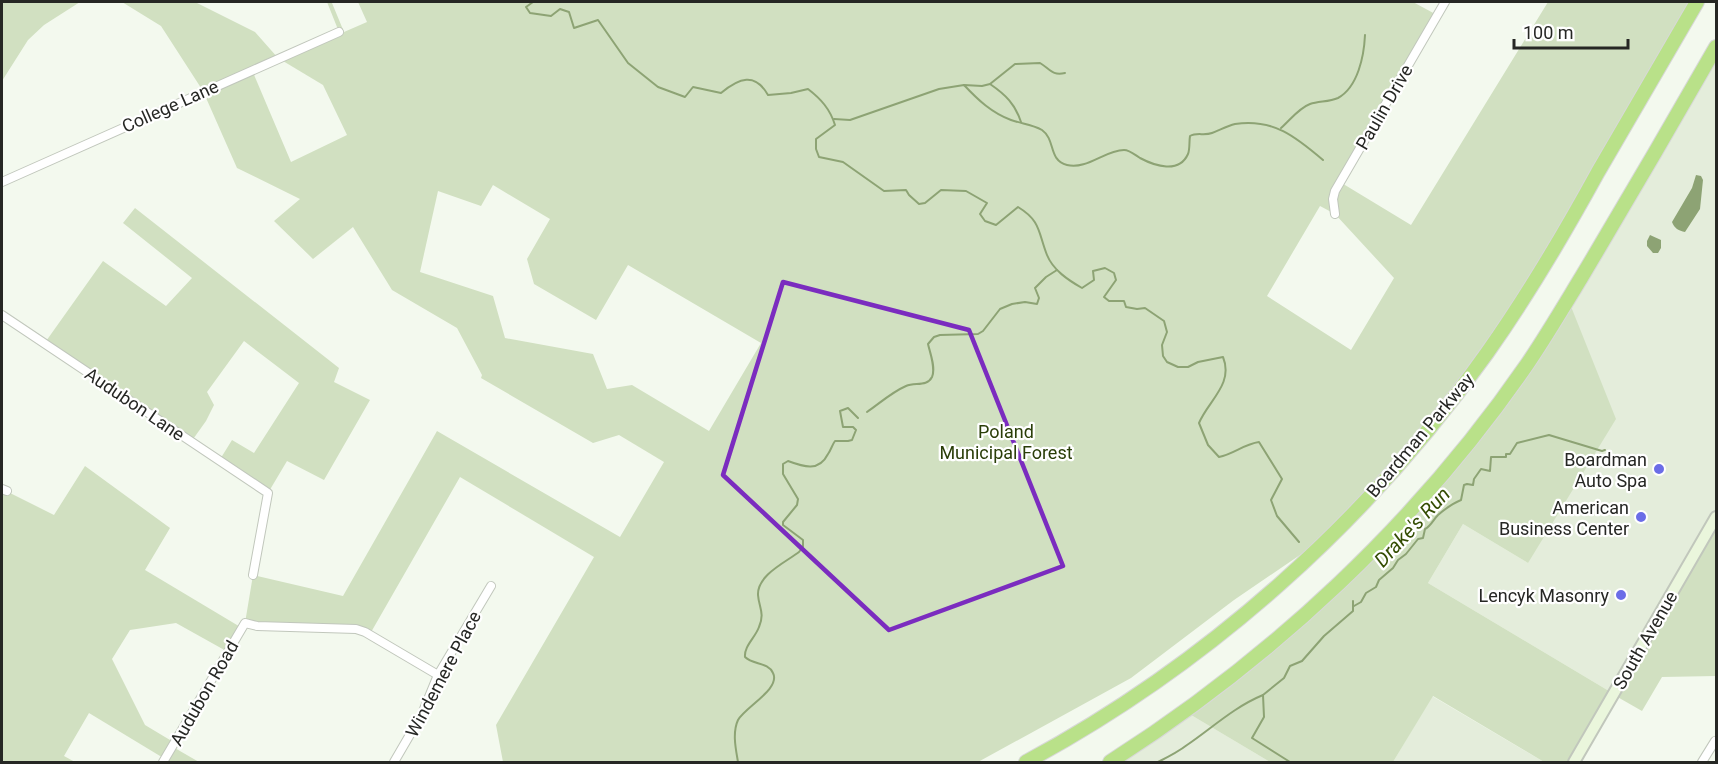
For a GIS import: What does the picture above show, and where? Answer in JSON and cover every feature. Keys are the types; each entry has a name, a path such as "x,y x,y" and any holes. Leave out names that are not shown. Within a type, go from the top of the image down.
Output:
{"highway":[{"name":"Boardman Parkway","path":"1026,762 1114,710 1185,661 1234,623 1338,530 1409,453 1471,375 1517,309 1574,217 1697,2"},
{"path":"1110,762 1186,711 1270,646 1371,554 1444,473 1493,411 1546,336 1716,47"}],"main road":[{"name":"South Avenue","path":"1574,762 1716,517"}],"street":[{"name":"Paulin Drive","path":"1335,214 1333,199 1335,191 1445,2"},
{"name":"College Lane","path":"2,182 339,32"},
{"name":"Audubon Lane","path":"2,315 268,493 253,575"},
{"name":"Windemere Place","path":"394,762 422,714 438,675 491,586"},
{"name":"Audubon Road","path":"164,762 245,623 256,626 346,629 365,632 438,675"},
{"path":"1702,762 1714,741"}],"highlighted area":[{"path":"783,282 969,330 1063,566 889,630 723,475"}],"shaded area":[{"path":"1716,47 1716,517 1614,694 1428,583 1463,524 1528,563 1568,299"},
{"path":"1696,175 1701,176 1703,180 1700,209 1685,232 1677,229 1672,222 1692,188"},
{"path":"1650,235 1661,240 1658,253 1653,253 1647,246"},
{"path":"1432,696 1544,762 1393,762"},
{"path":"1186,712 1270,762 1110,762"}],"green space":[{"path":"2,2 80,2 44,25 28,40 2,81"},
{"name":"Poland Municipal Forest","path":"122,2 195,2 255,32 278,58 339,32 327,2 333,2 344,32 367,22 358,2 1413,2 1437,15 1340,182 1411,225 1548,2 1697,2 1488,351 1338,529 1234,600 1131,678 978,762 503,762 496,725 594,557 460,477 370,634 245,623 253,575 343,596 437,431 620,537 664,462 619,435 593,443 481,378 482,375 457,328 392,290 353,227 313,259 274,221 300,199 237,168 203,91 161,26","holes":["278,58 323,85 347,135 291,162 252,70","493,185 550,219 527,259 534,284 596,320 628,265 761,343 709,431 632,385 607,389 593,354 505,338 493,296 420,272 438,191 481,206","1320,206 1335,214 1394,278 1351,350 1267,296"]},
{"path":"135,208 339,368 334,382 370,400 324,480 287,461 268,493 219,461 232,440 254,453 299,383 244,341 207,392 214,405 191,442 44,344 103,261 166,306 192,278 123,223"},
{"path":"1568,299 1616,419 1528,563 1463,524 1428,583 1614,694 1716,517 1716,676 1662,677 1642,711 1614,695 1574,762 1544,762 1433,696 1393,762 1270,762 1186,712 1230,678 1432,487"},
{"path":"85,466 170,528 145,570 242,628 228,652 176,623 130,630 112,659 145,725 175,743 173,747 199,762 163,762 165,759 89,713 64,756 75,762 2,762 2,489 54,515"}],"waterway":[{"name":"Drake's Run","path":"533,2 526,7 530,13 551,16 560,9 569,12 574,28 598,20 628,63 658,87 685,97 693,87 721,93 734,84 746,80 758,83 768,95 808,89 824,105 835,125 816,139 819,157 843,162 884,191 906,190 919,204 925,203 941,190 966,191 987,203 980,214 985,221 996,225 1018,207 1035,222 1047,255 1053,265 1071,282 1082,288 1094,280 1093,271 1105,268 1114,273 1116,280 1104,297 1109,301 1124,301 1126,307 1145,308 1164,321 1167,332 1162,345 1163,356 1167,362 1178,367 1188,367 1198,362 1223,357 1225,367 1223,384 1199,423 1208,445 1219,457 1259,442 1282,479 1271,500 1277,516 1299,542"},
{"path":"1281,128 1306,106 1335,99 1345,93 1359,70 1365,35"},
{"path":"834,119 850,120 939,89 990,84 1015,64 1040,63 1054,73 1065,73"},
{"path":"990,84 1009,100 1021,122"},
{"path":"964,85 991,110 1011,120 1042,130 1049,139 1057,159 1067,165 1082,165 1110,153 1124,150 1159,166 1173,166 1179,164 1188,154 1190,136 1209,134 1235,124 1249,123 1283,131 1323,160"},
{"path":"867,412 901,388 930,380 933,369 928,344 934,337 978,334 1000,309 1025,302 1037,304 1039,298 1035,288 1057,270"},
{"path":"738,762 735,736 738,720 767,691 774,679 771,669 745,657 746,649 761,622 759,588 767,575 803,547 803,540 783,525 797,505 798,499 783,474 783,464 788,461 805,466 820,464 835,441 852,440 856,430 853,427 843,427 840,411 848,408 858,418"},
{"name":"Drake's Run","path":"1354,606 1361,602 1366,593 1376,587 1379,580 1393,568 1418,539 1423,538 1425,529 1438,515 1461,500 1464,485 1473,485 1481,469 1490,471 1491,457 1506,457 1506,454 1510,454 1517,443 1549,435 1605,450"},
{"path":"1290,762 1252,738 1264,717 1263,695 1284,678 1290,666 1302,661 1324,636 1353,611 1353,601"},
{"path":"1158,762 1180,750 1233,712 1263,695"}],"place":[{"name":"Boardman Auto Spa","path":"1659,469"},
{"name":"American Business Center","path":"1641,517"},
{"name":"Lencyk Masonry","path":"1621,595"}]}
